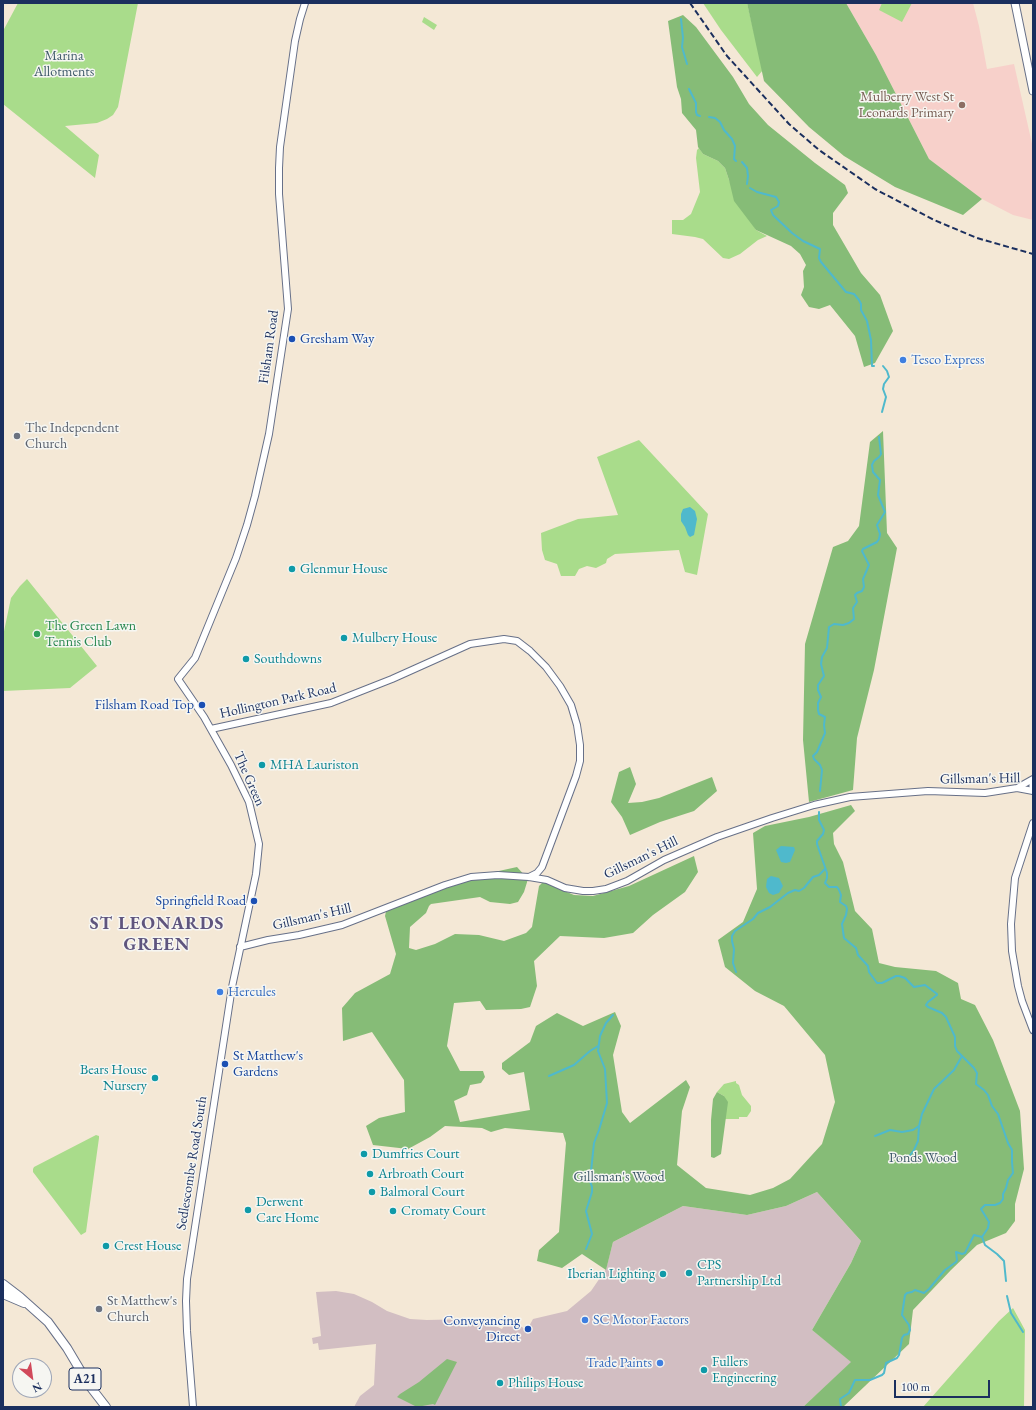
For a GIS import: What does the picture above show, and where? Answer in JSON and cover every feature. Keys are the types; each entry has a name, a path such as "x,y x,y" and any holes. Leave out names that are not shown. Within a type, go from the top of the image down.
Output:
{"highway":[{"name":"A21","path":"3,1284 30,1305 54,1329 89,1385 106,1407"},
{"name":"A21","path":"3,1294 30,1305"}],"main road":[{"path":"1015,3 1033,91"}],"street":[{"name":"Filsham Road","path":"178,679 195,658 236,558 247,525 267,441 288,309 279,194 280,147 295,41 305,3"},
{"name":"Hollington Park Road","path":"211,729 331,703 392,679 470,644 504,639 517,641 535,656 560,686 571,705 577,725 580,745 580,761 576,776 542,867"},
{"name":"The Green","path":"178,679 211,729 232,765 249,802 259,844 256,874 240,947"},
{"path":"1017,788 1033,779"},
{"name":"Gillsman's Hill","path":"240,947 342,924 445,885 471,877 498,875 529,877 547,880 565,888 583,891 606,889 627,881 664,860 718,837 814,805 850,797 928,791 986,793 1017,788 1033,791"},
{"path":"1033,823 1016,878 1011,924 1012,951 1018,986 1033,1030"},
{"path":"529,877 542,867 547,880"},
{"name":"Sedlescombe Road South","path":"193,1407 187,1324 187,1279 232,987 240,947"}],"shaded area":[{"name":"Mulberry West St Leonards Primary","path":"846,3 973,3 987,69 1014,64 1033,148 1033,220 1013,215 982,199 929,159 876,55"},
{"path":"817,1192 861,1241 851,1263 812,1330 852,1362 803,1407 354,1407 360,1396 374,1385 376,1344 319,1350 318,1343 313,1344 312,1338 321,1336 316,1292 336,1291 354,1294 387,1311 410,1319 470,1319 487,1322 502,1329 508,1319 527,1330 533,1319 567,1311 591,1291 606,1269 613,1242 683,1206 747,1215 786,1206"}],"green space":[{"name":"Marina Allotments","path":"18,3 138,3 118,107 113,115 97,123 65,126 99,155 95,178 3,104 3,31"},
{"path":"703,3 747,3 763,70 757,77 721,30"},
{"path":"747,3 846,3 876,55 929,159 982,199 963,215 895,187 844,156 809,127 764,81"},
{"path":"882,3 912,3 902,22 879,10"},
{"path":"683,15 696,27 733,77 749,104 768,125 845,185 848,193 833,213 833,225 861,273 880,295 893,331 875,363 864,367 855,336 830,305 819,309 809,307 801,295 804,287 803,271 806,265 800,254 791,246 756,230 734,201 725,168 718,161 703,154 698,147 696,130 682,113 668,21"},
{"path":"424,17 437,25 434,30 422,22"},
{"path":"699,148 703,154 718,161 725,168 729,180 756,230 767,236 758,240 740,254 729,259 723,258 703,239 672,234 672,220 683,220 691,214 700,192 696,158 697,150"},
{"path":"883,431 887,533 897,548 874,670 857,738 853,790 809,802 803,740 805,644 833,547 848,541 859,526 870,442"},
{"path":"639,440 708,514 697,575 685,572 679,550 615,554 607,559 606,563 596,568 587,566 579,569 575,576 561,576 557,564 545,560 542,550 541,533 578,519 618,515 597,457"},
{"name":"The Green Lawn Tennis Club","path":"27,579 97,666 70,688 3,691 3,636 11,598"},
{"path":"630,767 636,784 628,803 642,802 659,798 712,777 717,791 694,811 660,822 630,835 622,817 611,802 619,772"},
{"path":"851,805 855,811 833,833 834,844 843,862 855,911 872,929 879,963 895,967 936,971 958,983 961,999 975,1005 993,1040 1020,1111 1024,1169 1015,1204 1015,1221 1006,1233 977,1245 913,1310 909,1344 843,1407 803,1407 851,1362 812,1330 851,1263 861,1241 817,1192 786,1206 747,1215 683,1206 613,1242 606,1270 582,1254 562,1268 537,1261 539,1250 559,1232 566,1143 563,1133 505,1128 491,1132 482,1128 445,1126 430,1137 408,1149 373,1145 366,1126 379,1118 405,1112 404,1080 372,1032 343,1041 342,1008 355,993 390,974 396,954 385,916 387,907 398,900 476,876 517,867 528,879 524,892 518,902 510,904 490,902 480,897 431,904 426,913 410,927 409,948 416,950 435,944 455,934 479,935 504,941 526,933 532,927 539,886 543,882 574,895 593,896 629,886 694,856 698,872 685,892 653,915 633,933 604,938 560,936 534,961 537,986 530,1007 521,1009 486,1010 480,1001 454,1003 447,1046 460,1071 483,1071 485,1077 481,1083 470,1085 467,1095 454,1101 460,1122 530,1110 524,1072 509,1075 502,1069 502,1063 530,1042 536,1026 557,1013 583,1026 615,1012 621,1026 613,1055 622,1112 630,1123 686,1080 690,1087 682,1111 677,1165 706,1188 750,1195 773,1188 790,1179 822,1144 835,1102 825,1055 784,1006 755,991 725,967 718,940 743,922 757,889 753,833 765,826 809,817"},
{"path":"736,1081 742,1095 751,1106 751,1111 747,1117 739,1117 739,1119 725,1119 724,1096 717,1092 724,1084"},
{"path":"717,1092 724,1096 728,1102 721,1154 714,1158 711,1157 711,1120 713,1099"},
{"path":"96,1135 99,1136 99,1138 86,1232 81,1235 33,1172 33,1169 34,1167"},
{"path":"1013,1308 1025,1330 1024,1407 923,1407 999,1321"},
{"path":"447,1359 457,1362 435,1405 433,1404 417,1407 397,1397 419,1382"}],"water":[{"path":"690,507 695,511 697,519 694,535 690,537 681,521 681,514 683,509"},
{"path":"781,846 794,847 795,850 790,862 781,862 776,850"},
{"path":"771,876 779,878 783,886 779,893 773,895 769,893 766,887 767,879"}],"waterway":[{"path":"681,19 683,38 682,47 687,64"},
{"path":"689,89 696,103 697,115 700,116"},
{"path":"709,117 715,118 720,122 724,130 732,139 735,146 734,159 736,161"},
{"path":"742,162 747,168 747,184"},
{"path":"750,188 757,192 776,197 779,202 778,206 771,210 773,215 803,241 820,249 819,258 821,262 846,292 854,294 859,300 861,310 867,321 871,340 872,366 874,366"},
{"path":"882,412 886,397 883,389 884,384 889,377 883,366"},
{"path":"820,791 822,770 813,756 817,752 825,733 825,717 819,714 818,710 818,703 821,697 818,690 818,685 824,676 821,664 822,657 827,648 829,627 834,624 843,625 854,619 853,608 857,602 855,595 862,591 864,587 863,579 869,565 862,551 863,549 877,542 879,539 880,534 877,525 885,512 878,495 880,480 873,472 872,465 881,454 879,437"},
{"path":"819,812 819,820 824,830 823,834 817,841 817,844 827,873 825,883 829,887 837,887 841,895 840,902 846,906 847,909 842,924 844,938 856,948 858,955 868,966 869,972 877,983 882,983 899,976 905,978 914,987 925,985 937,994 926,1005 942,1013 946,1017 955,1037 955,1046 957,1051 977,1073 976,1084 988,1095 992,1106 998,1114 1012,1150 1013,1173 1008,1180 1003,1194 1003,1199 1000,1203 995,1205 985,1205 981,1209 989,1222 988,1228 982,1237 974,1235 965,1253 962,1254 956,1252 956,1262 945,1270 924,1293 915,1290 905,1295 902,1315 909,1325 910,1330 908,1334 904,1335 902,1338 899,1355 897,1358 886,1363 884,1373 882,1375 870,1380 855,1380 849,1393 840,1399 841,1407"},
{"path":"736,972 733,963 734,949 732,941 732,936 735,931 753,919 758,913 770,907 788,893 795,890 799,891 804,888 813,877 819,875 825,869"},
{"path":"586,1249 592,1234 586,1211 592,1192 590,1181 594,1143 607,1103 605,1069 598,1051 600,1036 606,1023 613,1015"},
{"path":"549,1076 574,1065 598,1046"},
{"path":"875,1136 890,1130 902,1132 913,1130 919,1126 922,1114 934,1089 954,1070 962,1056"},
{"path":"902,1162 908,1158 914,1150 918,1141 919,1126"},
{"path":"982,1237 985,1245 1004,1261 1006,1281"},
{"path":"1007,1296 1011,1313 1023,1332"}],"railway":[{"path":"690,3 727,56 789,124 819,150 875,189 934,220 977,238 1033,254"}],"place":[{"name":"Mulberry West St Leonards Primary","path":"962,105"},
{"name":"Gresham Way","path":"292,339"},
{"name":"Tesco Express","path":"903,360"},
{"name":"The Independent Church","path":"17,436"},
{"name":"Glenmur House","path":"292,569"},
{"name":"The Green Lawn Tennis Club","path":"37,634"},
{"name":"Mulbery House","path":"344,638"},
{"name":"Southdowns","path":"246,659"},
{"name":"Filsham Road Top","path":"202,705"},
{"name":"MHA Lauriston","path":"262,765"},
{"name":"Springfield Road","path":"254,901"},
{"name":"Hercules","path":"220,992"},
{"name":"St Matthew's Gardens","path":"225,1064"},
{"name":"Bears House Nursery","path":"155,1078"},
{"name":"Dumfries Court","path":"364,1154"},
{"name":"Arbroath Court","path":"370,1174"},
{"name":"Balmoral Court","path":"372,1192"},
{"name":"Derwent Care Home","path":"248,1210"},
{"name":"Cromaty Court","path":"393,1211"},
{"name":"Crest House","path":"106,1246"},
{"name":"CPS Partnership Ltd","path":"689,1273"},
{"name":"Iberian Lighting","path":"663,1274"},
{"name":"St Matthew's Church","path":"99,1309"},
{"name":"SC Motor Factors","path":"585,1320"},
{"name":"Conveyancing Direct","path":"528,1329"},
{"name":"Trade Paints","path":"660,1363"},
{"name":"Fullers Engineering","path":"704,1370"},
{"name":"Philips House","path":"500,1383"}],"district":[{"name":"ST LEONARDS GREEN","path":"157,934"}],"park label":[{"name":"Ponds Wood","path":"923,1158"},
{"name":"Gillsman's Wood","path":"619,1177"}]}
